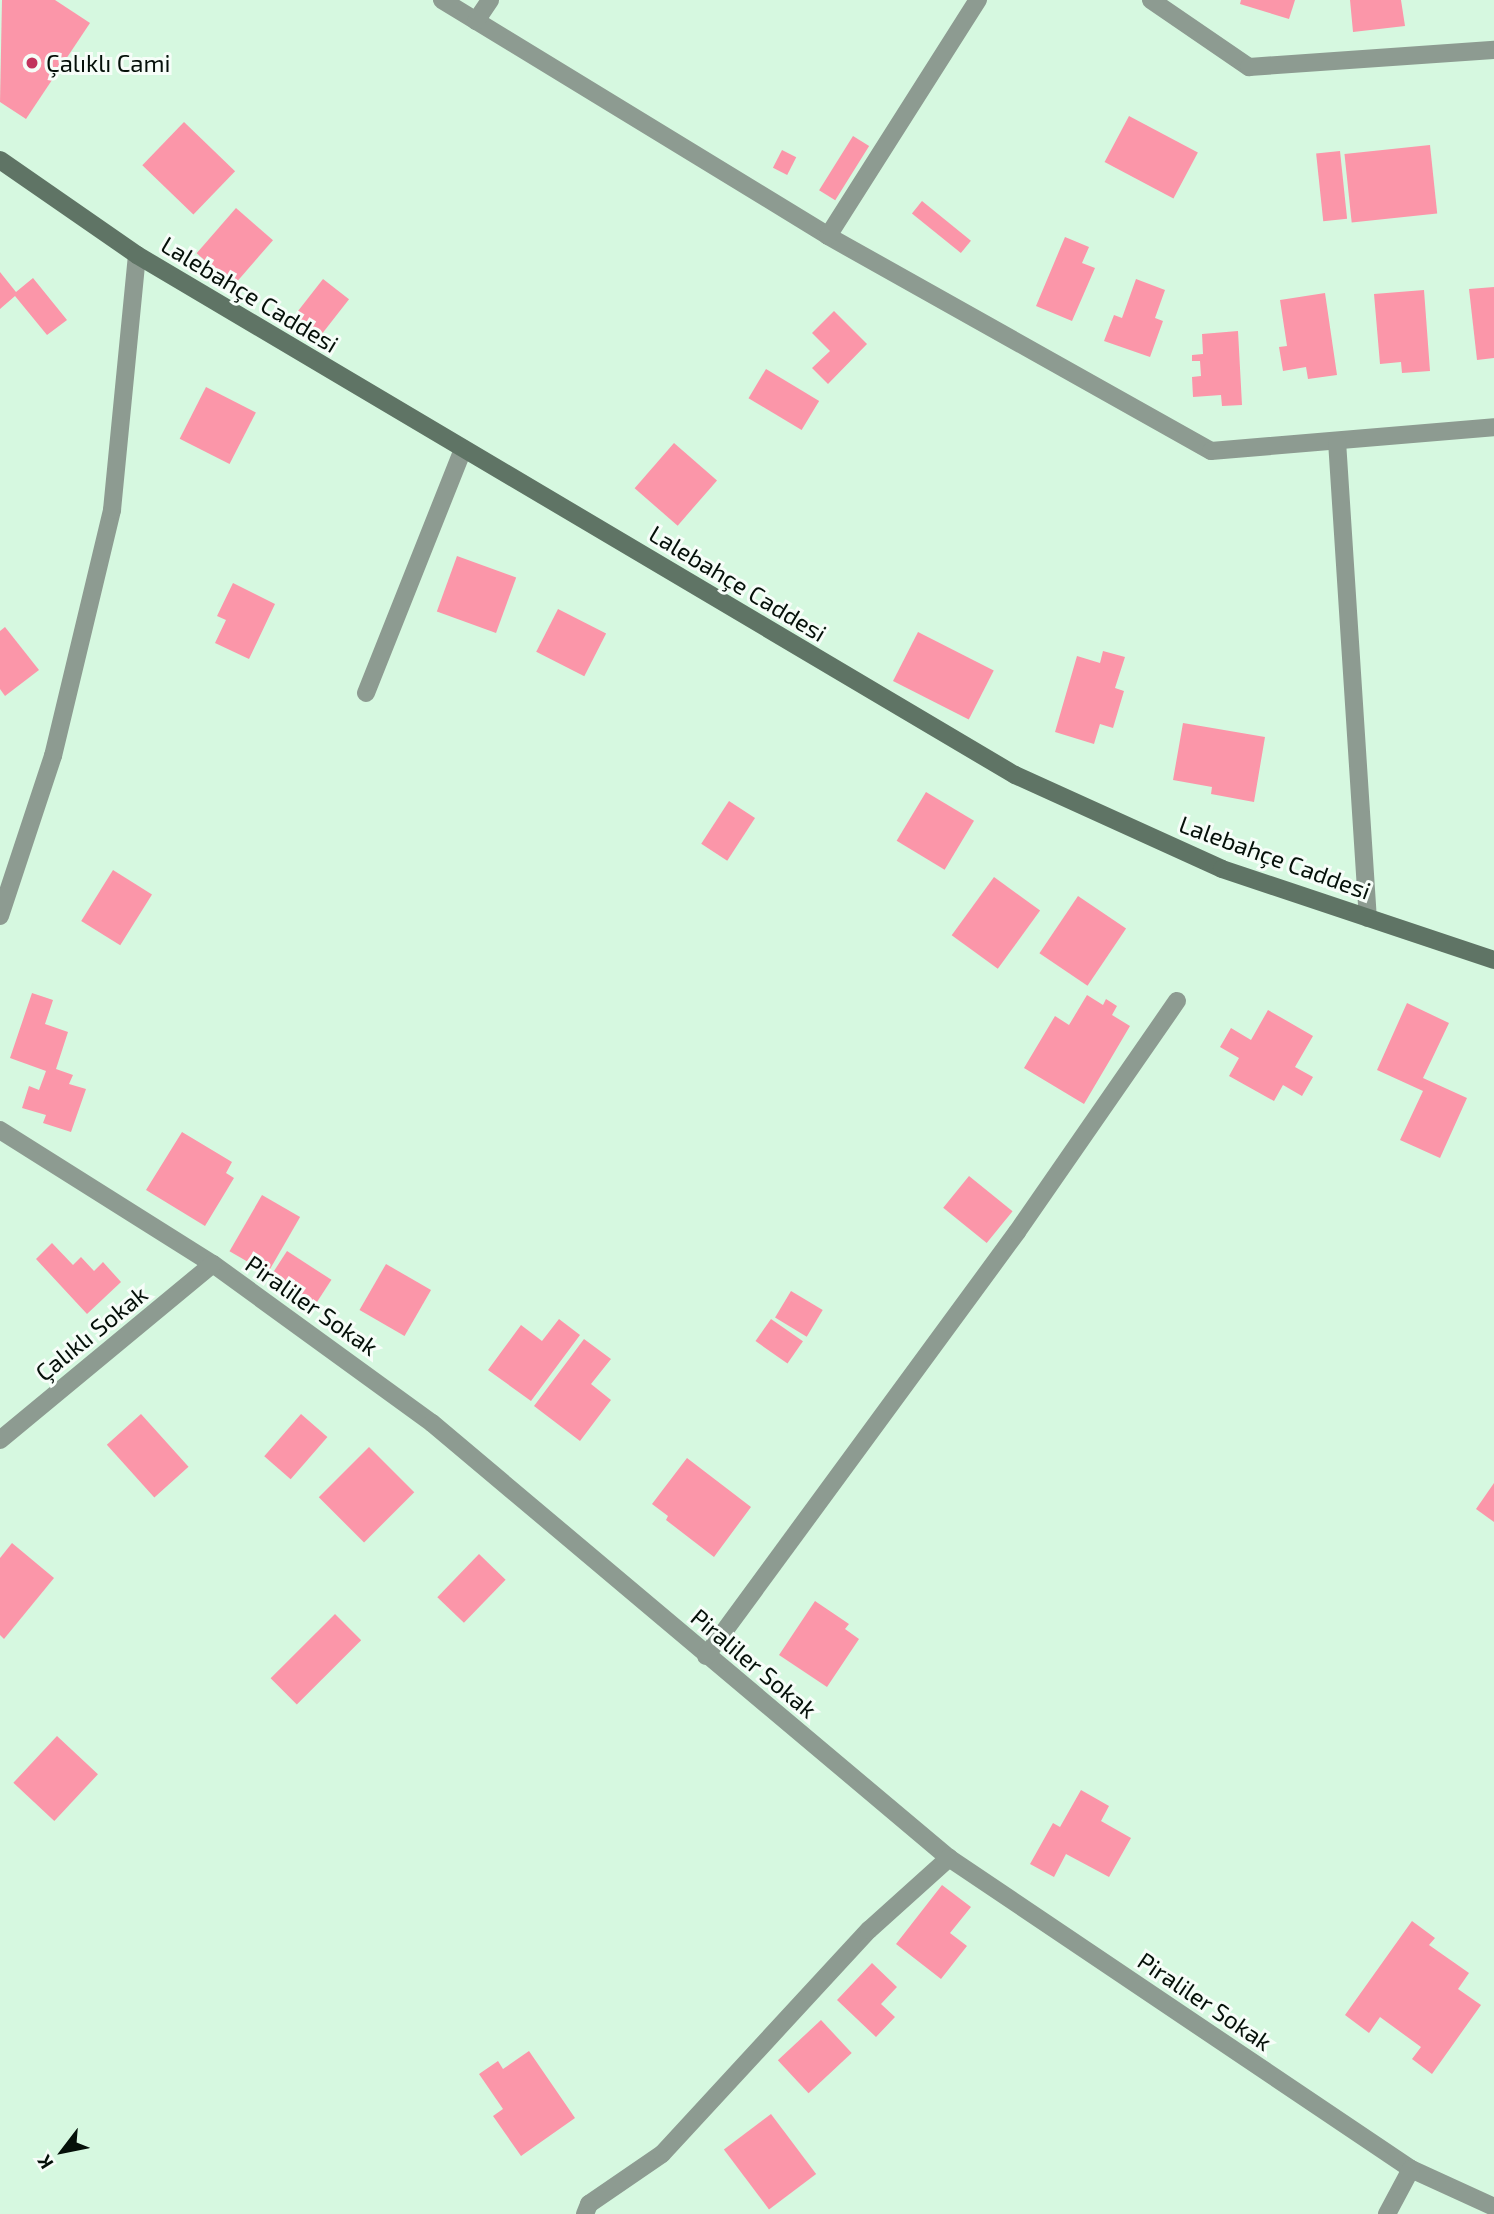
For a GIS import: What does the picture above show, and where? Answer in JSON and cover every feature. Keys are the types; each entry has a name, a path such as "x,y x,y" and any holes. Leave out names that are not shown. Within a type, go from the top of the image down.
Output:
{"street":[{"path":"442,0 828,236 1211,451 1494,427"},
{"path":"477,21 490,0"},
{"path":"828,236 978,0"},
{"path":"1152,0 1249,67 1494,50"},
{"name":"Lalebahçe Caddesi","path":"0,160 136,256 1015,775 1222,869 1494,960"},
{"path":"0,916 53,756 112,510 136,256"},
{"path":"1337,441 1368,918"},
{"path":"366,692 463,449"},
{"path":"706,1656 1017,1232 1177,1001"},
{"name":"Piraliler Sokak","path":"0,1130 213,1264 432,1423 949,1858 1411,2169 1494,2207"},
{"name":"Çalıklı Sokak","path":"0,1440 213,1264"},
{"path":"585,2214 589,2204 662,2154 869,1930 949,1858"},
{"path":"1387,2214 1411,2169"}],"building":[{"name":"Çalıklı Cami","path":"2,0 55,0 90,23 26,119 0,102"},
{"path":"1241,0 1295,0 1289,19 1240,4"},
{"path":"1350,0 1401,0 1405,26 1353,32"},
{"path":"1129,116 1198,153 1173,199 1105,162"},
{"path":"184,122 235,171 193,214 142,165"},
{"path":"853,136 869,146 835,200 819,190"},
{"path":"1430,145 1437,214 1352,223 1344,154"},
{"path":"782,150 796,157 787,175 773,168"},
{"path":"1340,151 1347,219 1323,221 1316,154"},
{"path":"922,201 971,241 961,253 912,213"},
{"path":"236,208 273,240 234,285 197,253"},
{"path":"1065,237 1089,247 1082,263 1095,268 1072,321 1036,306"},
{"path":"0,272 16,292 33,278 67,320 47,335 15,296 0,309"},
{"path":"323,279 349,299 313,345 287,325"},
{"path":"1136,279 1165,290 1155,318 1163,321 1150,357 1104,341 1114,315 1122,318"},
{"path":"1494,287 1494,358 1477,360 1469,289"},
{"path":"1424,290 1430,371 1402,373 1401,362 1380,364 1374,294"},
{"path":"1325,293 1337,375 1308,379 1306,367 1283,371 1279,347 1287,346 1280,300"},
{"path":"834,311 867,344 828,384 812,368 830,351 812,333"},
{"path":"1238,331 1242,405 1222,406 1221,395 1193,397 1192,377 1201,376 1200,361 1192,361 1192,355 1203,354 1202,334"},
{"path":"766,369 819,401 802,430 748,398"},
{"path":"206,387 256,412 230,464 180,439"},
{"path":"674,443 717,480 678,526 635,488"},
{"path":"457,556 516,578 496,633 437,611"},
{"path":"233,583 275,604 249,659 215,643 226,620 217,616"},
{"path":"558,609 606,634 584,676 536,652"},
{"path":"5,627 39,670 5,696 0,689 0,631"},
{"path":"918,632 994,671 969,720 893,681"},
{"path":"1103,651 1125,657 1115,688 1124,691 1113,728 1100,724 1094,744 1055,732 1077,656 1100,663"},
{"path":"1183,723 1265,737 1254,802 1211,794 1212,787 1173,780"},
{"path":"926,792 974,821 945,870 897,841"},
{"path":"729,801 755,818 727,861 701,844"},
{"path":"113,870 152,894 120,945 81,921"},
{"path":"994,877 1040,911 998,969 952,935"},
{"path":"1078,896 1126,928 1087,986 1039,953"},
{"path":"32,993 53,1000 45,1024 68,1032 56,1069 73,1075 69,1084 86,1089 71,1132 43,1123 46,1115 22,1108 29,1086 39,1090 46,1071 10,1058"},
{"path":"1087,995 1103,1005 1106,999 1117,1006 1112,1015 1130,1026 1084,1104 1024,1068 1055,1016 1069,1025"},
{"path":"1407,1003 1449,1023 1423,1078 1467,1098 1440,1158 1400,1140 1423,1091 1377,1070"},
{"path":"1268,1010 1313,1036 1295,1067 1313,1077 1302,1096 1283,1085 1274,1101 1229,1076 1239,1058 1220,1047 1231,1028 1251,1040"},
{"path":"182,1132 232,1162 226,1173 234,1178 205,1226 146,1190"},
{"path":"969,1176 1013,1211 987,1243 943,1208"},
{"path":"262,1195 300,1217 268,1273 230,1251"},
{"path":"52,1243 73,1265 81,1257 94,1271 103,1262 121,1282 87,1314 36,1259"},
{"path":"287,1251 331,1280 315,1306 270,1277"},
{"path":"386,1264 431,1290 405,1336 359,1310"},
{"path":"791,1291 823,1310 807,1337 775,1318"},
{"path":"559,1319 580,1335 531,1401 488,1370 521,1325 542,1341"},
{"path":"771,1319 803,1341 787,1363 756,1341"},
{"path":"584,1339 611,1359 591,1384 611,1400 580,1441 534,1406"},
{"path":"141,1414 189,1467 154,1498 107,1445"},
{"path":"301,1414 327,1437 291,1479 264,1456"},
{"path":"369,1447 414,1492 364,1542 319,1497"},
{"path":"687,1458 751,1507 714,1557 666,1520 668,1516 652,1504"},
{"path":"1494,1483 1494,1522 1476,1509"},
{"path":"12,1543 54,1578 4,1639 0,1635 0,1558"},
{"path":"479,1554 506,1580 464,1623 437,1597"},
{"path":"815,1601 849,1624 845,1629 859,1639 827,1687 779,1655"},
{"path":"335,1614 361,1640 297,1705 271,1678"},
{"path":"57,1736 98,1774 54,1821 13,1783"},
{"path":"1081,1790 1109,1806 1101,1821 1131,1838 1109,1877 1066,1854 1054,1877 1030,1864 1053,1823 1060,1827"},
{"path":"942,1885 971,1907 950,1933 967,1946 941,1979 896,1944"},
{"path":"1412,1921 1435,1938 1429,1945 1469,1973 1458,1989 1481,2005 1432,2074 1412,2059 1421,2047 1380,2017 1369,2033 1345,2015"},
{"path":"872,1963 897,1987 881,2004 895,2017 876,2037 837,2000"},
{"path":"821,2020 852,2053 809,2093 778,2060"},
{"path":"529,2051 575,2118 521,2156 493,2116 503,2109 479,2074 498,2061 503,2069"},
{"path":"771,2114 816,2174 769,2209 724,2150"}],"place":[{"name":"Çalıklı Cami","path":"32,63"}]}
